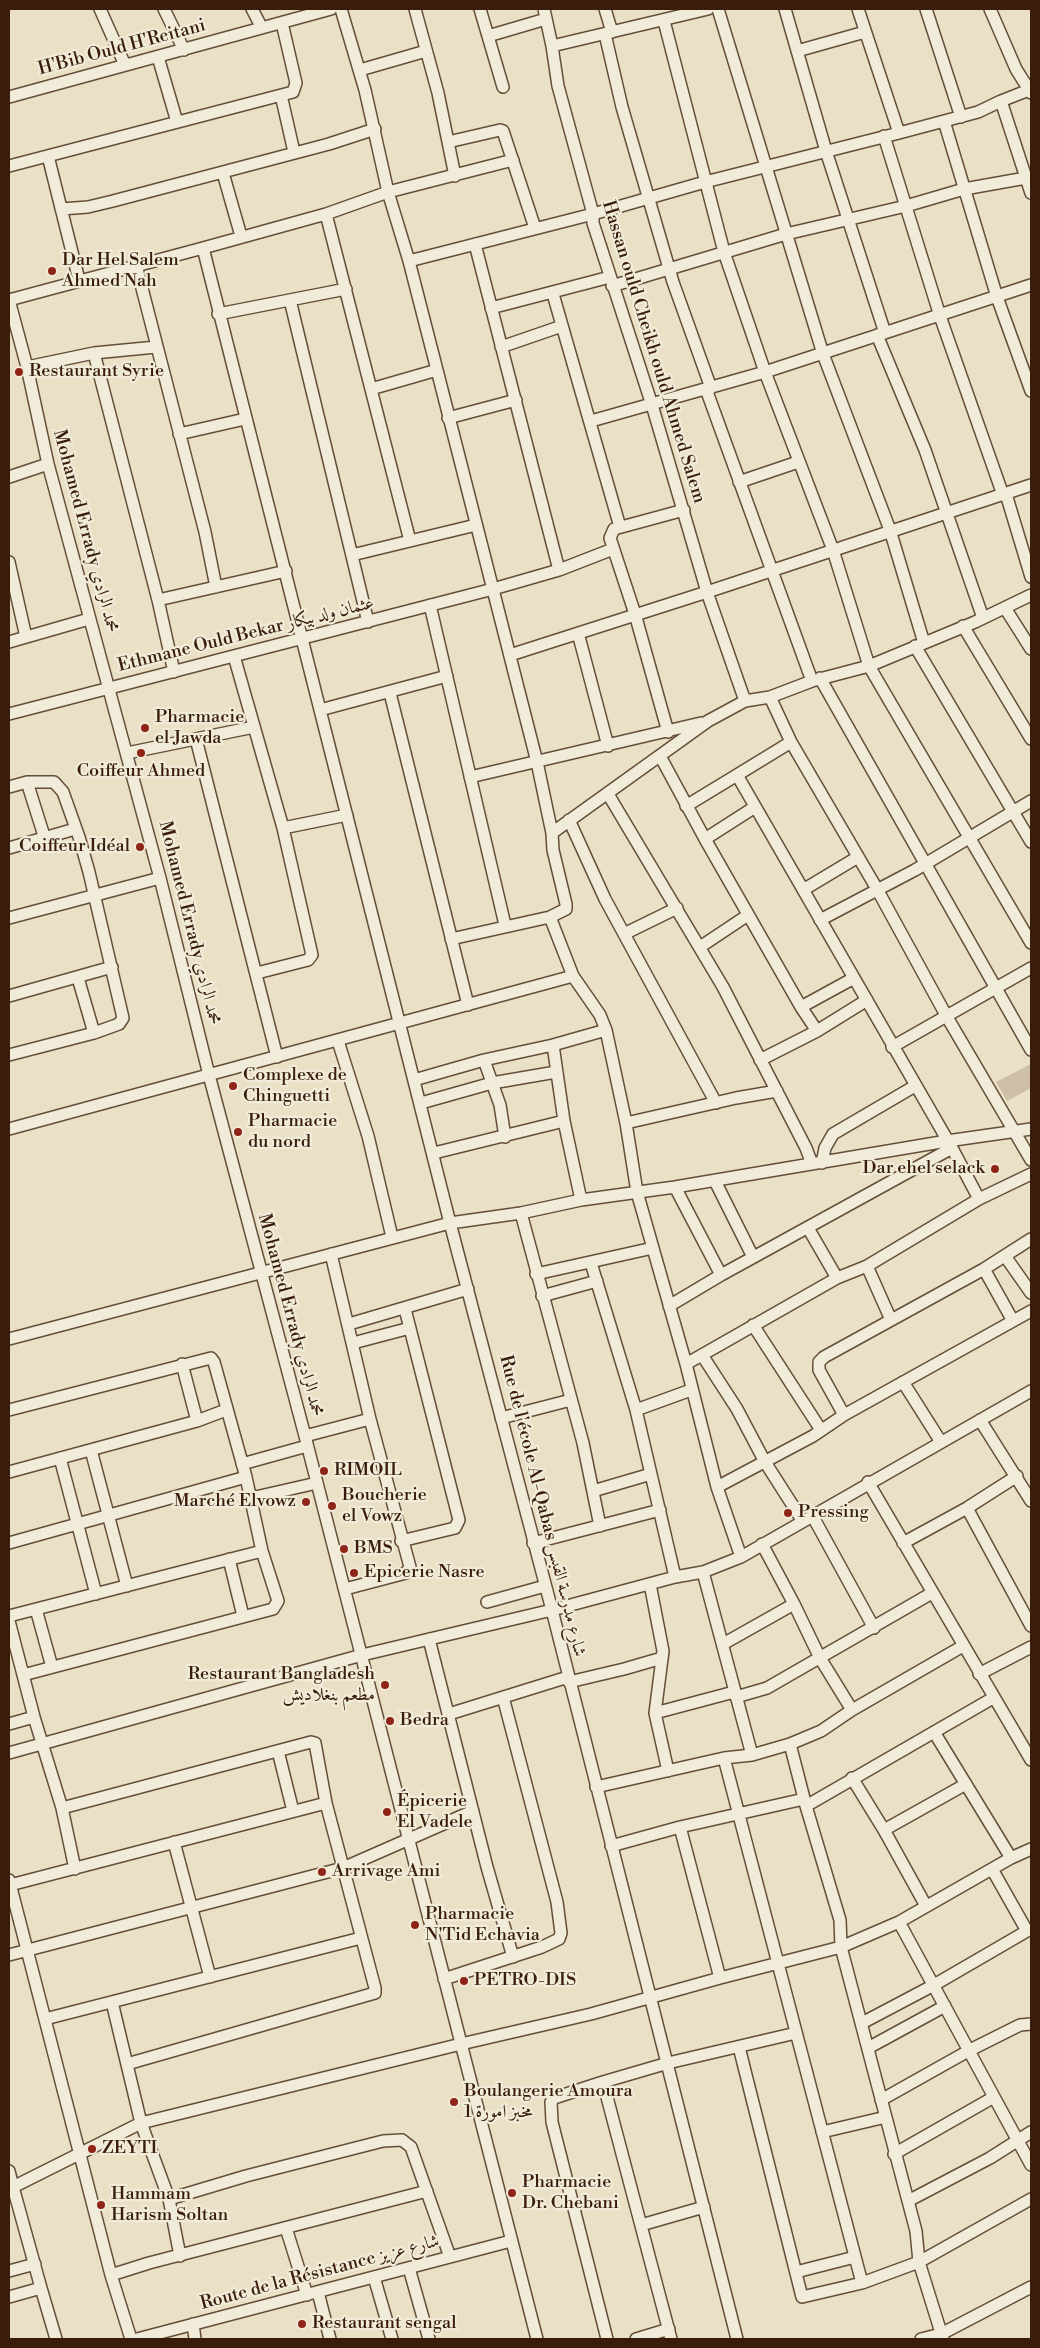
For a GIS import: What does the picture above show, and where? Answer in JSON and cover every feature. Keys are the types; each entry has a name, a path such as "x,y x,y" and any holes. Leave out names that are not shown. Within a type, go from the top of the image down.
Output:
{"street":[{"path":"100,9 125,65"},
{"path":"164,9 184,50"},
{"path":"252,9 262,28"},
{"name":"H'Bib Ould H'Reitani","path":"9,97 331,9"},
{"path":"341,9 360,70 388,192 409,261 537,762 566,908 550,917 451,938"},
{"path":"415,9 455,176"},
{"path":"480,9 503,87"},
{"path":"605,9 622,108 670,270 739,482 772,571 816,680 925,864 1031,1050"},
{"path":"552,46 668,16 708,9"},
{"path":"718,9 823,354 890,530 920,645 1012,812 1031,842"},
{"path":"785,9 826,151 849,219 881,334 925,450 983,618"},
{"path":"858,9 899,133"},
{"path":"926,9 961,116"},
{"path":"409,261 978,112 1001,101 1030,91 1016,69 990,9"},
{"path":"488,36 545,14"},
{"name":"Hassan ould Cheikh ould Ahmed Salem","path":"545,14 558,86 593,214 593,223 652,405 708,592 745,701"},
{"path":"668,16 705,182 724,252 765,372 833,550 869,666 1031,943"},
{"path":"9,166 293,92 296,88 282,23"},
{"path":"797,51 865,32"},
{"path":"360,70 426,51"},
{"path":"158,57 178,122"},
{"path":"281,95 294,152"},
{"path":"1001,101 1031,192"},
{"path":"944,121 997,297 1031,391"},
{"path":"61,209 88,207 329,144 375,129"},
{"path":"448,142 502,130 535,228"},
{"path":"884,136 940,316 1005,494 1031,577"},
{"path":"48,156 79,280"},
{"path":"9,300 326,214 388,192 513,160"},
{"path":"223,172 241,236"},
{"path":"491,308 670,270 786,234 906,206 964,189 1026,178"},
{"path":"326,214 410,541"},
{"path":"474,244 559,570"},
{"name":"Rue de l'école Al-Qabas شارع مدرسة القبس","path":"203,248 218,314 286,571 450,1223 552,1610 568,1680 668,2063 737,2339"},
{"path":"136,265 205,532 216,587"},
{"path":"591,421 765,372 1031,285"},
{"path":"218,314 346,289"},
{"path":"553,294 620,527"},
{"name":"Mohamed Errady محمد الرادي","path":"9,300 27,366 48,464 160,878 260,1273 362,1655 537,2339"},
{"path":"290,300 368,622"},
{"path":"501,347 562,326"},
{"path":"27,366 94,353 156,347"},
{"path":"94,353 158,600 174,672"},
{"path":"370,389 437,370"},
{"path":"448,418 516,400"},
{"path":"179,434 245,420"},
{"path":"739,482 798,462"},
{"path":"9,476 48,464"},
{"path":"510,655 708,592 890,530 1031,485"},
{"path":"668,732 635,614 613,549 611,532 620,527 684,510"},
{"path":"352,555 476,525"},
{"name":"Ethmane Ould Bekar عثمان ولد بيكار","path":"9,714 493,589 559,570 613,549"},
{"path":"9,562 14,606 26,637"},
{"path":"158,600 286,571"},
{"path":"552,833 708,721 745,701 770,697 816,680 869,666 983,618 1031,595"},
{"path":"430,605 506,925"},
{"path":"1005,608 1031,649"},
{"path":"9,642 89,620"},
{"path":"963,626 1031,739"},
{"path":"578,633 608,746"},
{"path":"234,656 282,828 312,955 308,960 257,973"},
{"path":"320,710 390,693 447,676"},
{"path":"390,693 468,1006"},
{"path":"770,697 791,742 877,889 947,1017 1031,1160"},
{"path":"470,777 668,732 708,721"},
{"path":"126,753 254,727"},
{"path":"196,739 278,1057"},
{"path":"686,806 791,742"},
{"path":"660,756 748,915 817,1031"},
{"path":"736,775 867,1000 892,1047 950,1144 979,1199"},
{"path":"27,782 45,839"},
{"path":"9,787 27,782 54,782 59,786 79,837 112,967 123,1020 119,1024 94,1033 9,1056"},
{"path":"608,794 700,947 817,1164"},
{"path":"820,920 970,839 1031,800"},
{"path":"705,839 755,807"},
{"path":"282,828 347,815"},
{"path":"570,820 605,899 716,1103"},
{"path":"9,848 75,829"},
{"path":"803,890 858,857"},
{"path":"9,918 160,878"},
{"path":"624,934 677,908"},
{"path":"700,947 748,915"},
{"path":"550,917 573,976 600,1015 606,1030 626,1123 637,1192 686,1364 691,1390 717,1487 741,1557"},
{"path":"9,996 112,967"},
{"path":"892,1047 1031,968"},
{"path":"9,1129 573,976"},
{"path":"78,978 94,1033"},
{"path":"801,1007 854,978"},
{"path":"760,1060 817,1031 867,1000"},
{"path":"414,1080 484,1060 553,1045 606,1030"},
{"path":"338,1041 368,1136 392,1237"},
{"path":"553,1045 564,1122 580,1200"},
{"path":"484,1060 500,1105 505,1137"},
{"path":"421,1103 492,1083 556,1072"},
{"path":"817,1164 833,1134 915,1086"},
{"path":"626,1123 777,1091"},
{"path":"434,1154 564,1122"},
{"path":"9,1339 450,1223 521,1213 580,1200 676,1187 950,1144 1031,1129"},
{"path":"669,1306 721,1275 808,1228 950,1144"},
{"path":"686,1364 838,1278 867,1266 979,1199 1031,1174"},
{"path":"714,1181 754,1257"},
{"path":"676,1187 721,1275"},
{"path":"521,1213 594,1491 600,1526"},
{"path":"808,1228 838,1278"},
{"path":"844,1415 819,1370 819,1362 891,1320 984,1270 1031,1239"},
{"path":"536,1274 653,1248"},
{"path":"331,1254 370,1419 409,1571 344,1589"},
{"path":"1005,1256 1031,1293"},
{"path":"591,1263 636,1410 675,1577"},
{"path":"867,1266 891,1320"},
{"path":"984,1270 1013,1321"},
{"path":"542,1296 598,1281"},
{"path":"349,1324 468,1289"},
{"path":"401,1541 455,1528 460,1520 404,1309"},
{"path":"717,1487 765,1462 844,1415 1031,1311"},
{"path":"753,1325 821,1430"},
{"path":"353,1343 410,1328"},
{"path":"702,1355 737,1409 765,1462 807,1517 874,1628"},
{"path":"9,1410 206,1358 214,1362 246,1477 262,1551 278,1601 274,1609 23,1675"},
{"path":"182,1364 197,1421"},
{"path":"903,1382 941,1442"},
{"path":"636,1410 691,1390"},
{"path":"9,1753 362,1655 552,1610 675,1577 703,1572 741,1557 868,1482 1031,1391"},
{"path":"501,1418 571,1400"},
{"path":"9,1472 197,1421 226,1410"},
{"path":"242,1464 370,1419"},
{"path":"980,1420 1031,1501"},
{"path":"91,1450 128,1586"},
{"path":"60,1458 96,1594"},
{"path":"594,1491 651,1474"},
{"path":"903,1543 967,1508 1017,1476"},
{"path":"9,1543 246,1477"},
{"path":"868,1482 1031,1760"},
{"path":"250,1498 317,1483"},
{"path":"967,1508 1031,1626"},
{"path":"533,1543 660,1510"},
{"path":"762,1544 820,1658 852,1710"},
{"path":"9,1616 262,1551"},
{"path":"229,1559 243,1616"},
{"path":"703,1572 752,1755"},
{"path":"650,1584 663,1651 655,1713 668,1770"},
{"path":"487,1602 545,1586"},
{"path":"655,1713 767,1688 932,1593"},
{"path":"723,1644 794,1604"},
{"path":"36,1609 52,1667"},
{"path":"9,1621 34,1717 44,1744 62,1808 75,1869"},
{"path":"429,1639 473,1812 513,1957"},
{"path":"596,1787 724,1758 752,1755 790,1744 821,1731 852,1710 963,1646"},
{"path":"979,1674 1031,1646"},
{"path":"449,1714 503,1697 568,1680 624,1669 662,1658"},
{"path":"444,1978 551,1944 559,1939 561,1933 558,1902 503,1697"},
{"path":"611,1846 737,1815 805,1802 852,1778 993,1698"},
{"path":"9,1724 34,1717"},
{"path":"934,1732 1011,1858"},
{"path":"62,1808 311,1742 315,1743 326,1803 375,1993 127,2064"},
{"path":"790,1744 840,1920 841,1947 894,2154 916,2230 919,2262 942,2336"},
{"path":"278,1751 293,1811"},
{"path":"724,1758 737,1815 862,2283"},
{"path":"852,1778 884,1830 926,1906"},
{"path":"884,1830 966,1784"},
{"path":"131,2339 112,2275 9,1882 75,1869 326,1803"},
{"path":"9,1955 343,1868 473,1812"},
{"path":"680,1828 720,1978"},
{"path":"174,1842 210,1977"},
{"path":"13,2187 141,2123 461,2044 572,2019 841,1947 899,1922 1011,1858 1031,1849"},
{"path":"862,2023 1029,1935 992,1869"},
{"path":"899,1922 970,2050 1031,2166"},
{"path":"45,2019 361,1938"},
{"path":"112,2002 141,2123 169,2199 180,2256"},
{"path":"868,2048 945,2006"},
{"path":"881,2100 970,2050 1020,2025 1031,2024"},
{"path":"607,2339 550,2107 554,2098 668,2063 796,2033"},
{"path":"739,2047 802,2297 862,2283 919,2262 1031,2200"},
{"path":"603,2082 670,2334 636,2339"},
{"path":"894,2154 994,2097"},
{"path":"822,2132 886,2117"},
{"path":"908,2201 990,2158 1031,2132"},
{"path":"169,2199 246,2176 383,2141 402,2140 411,2147 450,2257"},
{"path":"9,2171 56,2339"},
{"path":"112,2275 427,2191"},
{"path":"641,2225 704,2207"},
{"path":"286,2228 330,2339"},
{"name":"Route de la Résistance شارع عزيز","path":"137,2339 511,2241"},
{"path":"796,2272 854,2257"},
{"path":"9,2271 35,2264"},
{"path":"409,2268 429,2339"},
{"path":"374,2277 392,2339"},
{"path":"921,2339 942,2336 1031,2287"},
{"path":"9,2297 41,2288"},
{"path":"193,2324 195,2339"}],"shaded area":[{"path":"1031,1064 1031,1088 1007,1101 996,1082"}],"place":[{"name":"Dar Hel Salem Ahmed Nah","path":"52,271"},
{"name":"Restaurant Syrie","path":"19,372"},
{"name":"Pharmacie el Jawda","path":"145,728"},
{"name":"Coiffeur Ahmed","path":"141,753"},
{"name":"Coiffeur Idéal","path":"140,847"},
{"name":"Complexe de Chinguetti","path":"233,1086"},
{"name":"Pharmacie du nord","path":"238,1132"},
{"name":"Dar ehel selack","path":"995,1169"},
{"name":"RIMOIL","path":"324,1471"},
{"name":"Marché Elvowz","path":"306,1502"},
{"name":"Boucherie el Vowz","path":"332,1506"},
{"name":"Pressing","path":"788,1513"},
{"name":"BMS","path":"344,1549"},
{"name":"Epicerie Nasre","path":"354,1573"},
{"name":"Restaurant Bangladesh مطعم بنغلاديش","path":"385,1685"},
{"name":"Bedra","path":"390,1721"},
{"name":"Épicerie El Vadele","path":"387,1812"},
{"name":"Arrivage Ami","path":"322,1872"},
{"name":"Pharmacie N'Tid Echavia","path":"415,1925"},
{"name":"PETRO-DIS","path":"464,1981"},
{"name":"Boulangerie Amoura 1 مخبز امورة","path":"454,2102"},
{"name":"ZEYTI","path":"92,2149"},
{"name":"Pharmacie Dr. Chebani","path":"512,2193"},
{"name":"Hammam Harism Soltan","path":"101,2205"},
{"name":"Restaurant sengal","path":"302,2324"}]}
